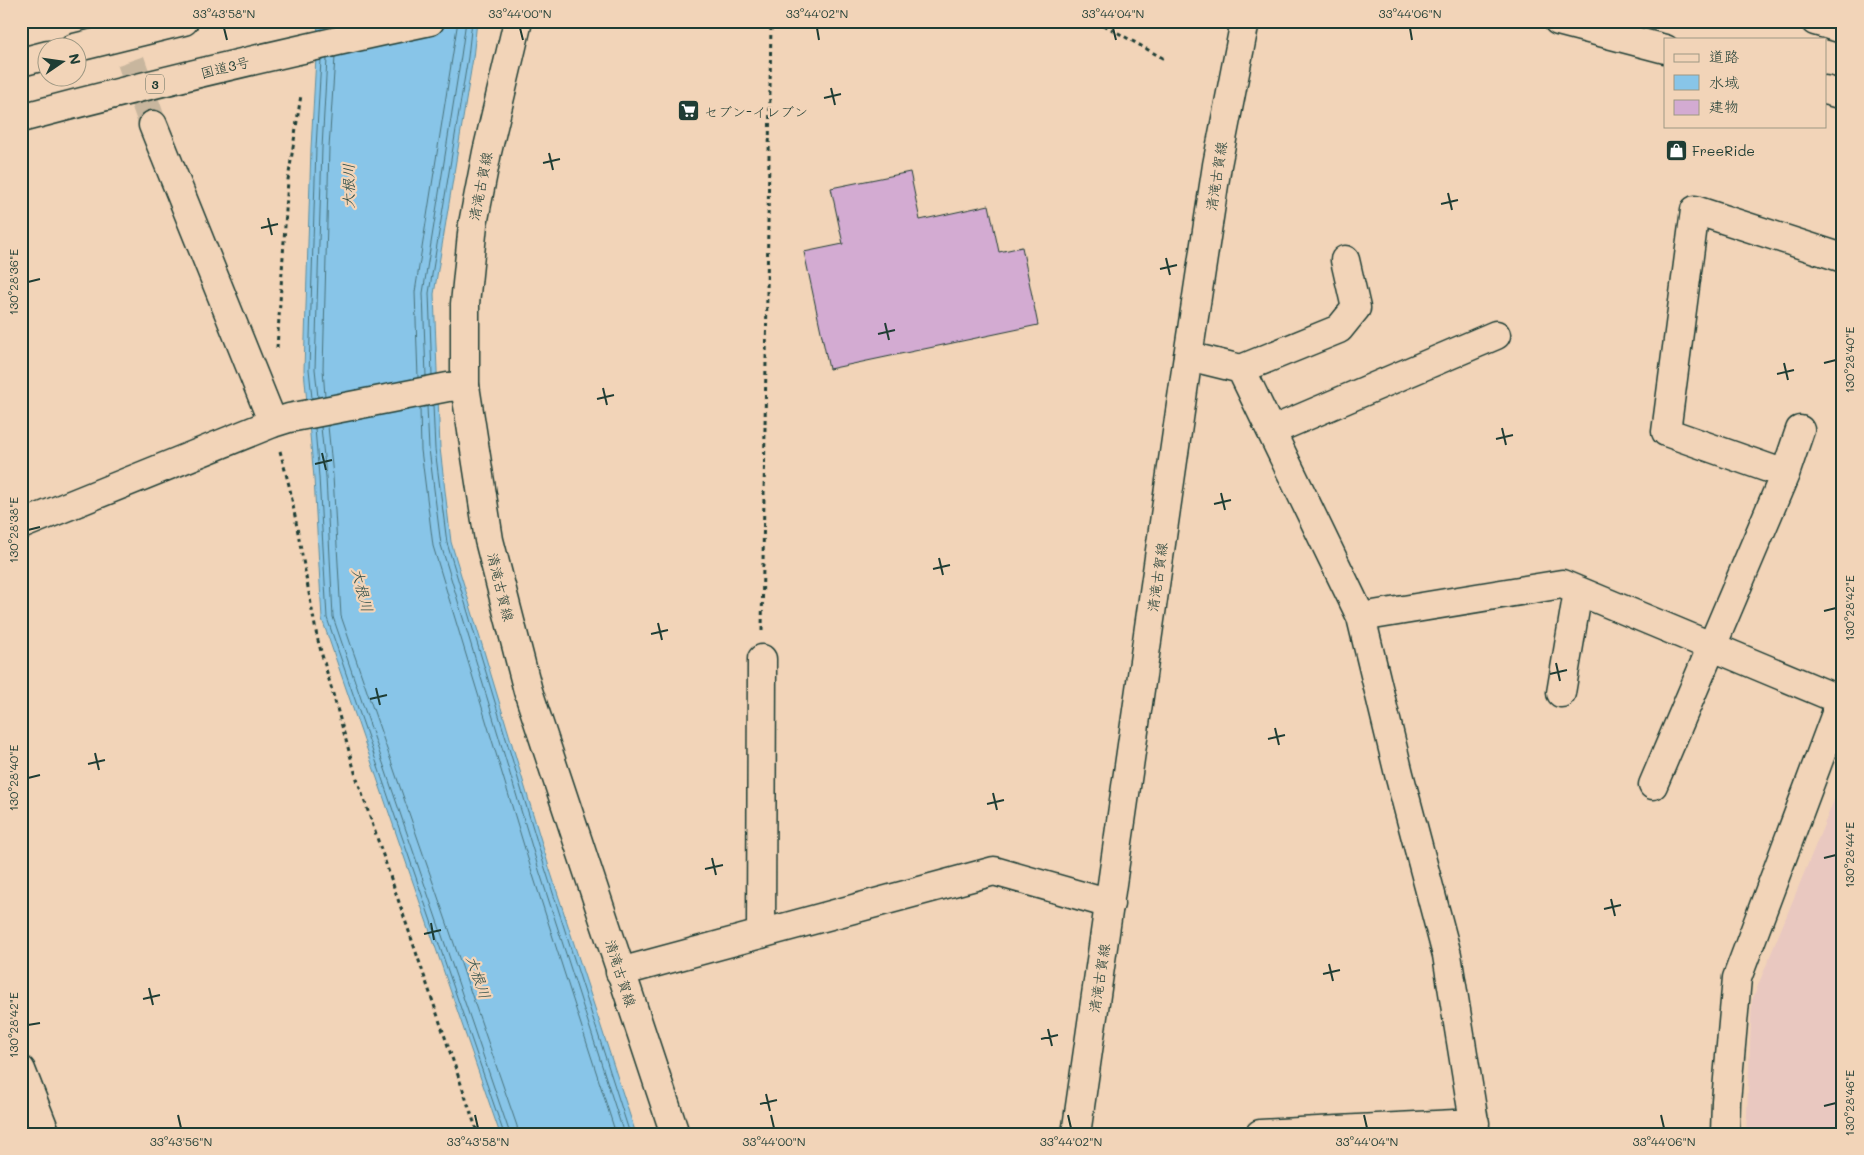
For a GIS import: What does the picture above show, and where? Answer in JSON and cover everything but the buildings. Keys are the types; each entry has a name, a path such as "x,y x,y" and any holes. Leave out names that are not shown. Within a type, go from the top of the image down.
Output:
{"main road":[{"path":"88,45 184,21"},
{"name":"国道3号","path":"21,118 290,51 430,21"},
{"name":"清滝古賀線","path":"518,21 487,152 473,224 456,386 489,540 528,691 675,1134"},
{"name":"清滝古賀線","path":"1076,1134 1217,165 1245,21"},
{"path":"1558,21 1664,49"},
{"path":"1815,21 1843,29"},
{"path":"21,62 38,58"},
{"path":"1826,90 1843,95"},
{"path":"153,124 281,420"},
{"path":"1785,474 1666,432 1695,210 1843,258"},
{"path":"1188,356 1241,369 1339,329 1356,308 1345,260"},
{"path":"1271,430 1496,335"},
{"path":"1241,369 1361,617 1399,774 1447,955 1476,1128 1260,1134"},
{"path":"21,524 281,420 456,386"},
{"path":"1653,785 1785,474 1800,430"},
{"path":"1361,617 1562,584 1712,647 1842,698 1737,978 1726,1101 1725,1134"},
{"path":"1560,693 1578,591"},
{"path":"761,934 762,659"},
{"path":"620,972 994,871 1110,904"},
{"path":"21,1070 46,1134"}],"path":[{"path":"762,659 770,21"},
{"path":"1097,21 1166,60"},
{"path":"276,353 288,180 301,95"},
{"path":"281,420 290,489 316,637 353,767 478,1134"}],"shaded area":[{"path":"1843,778 1843,1134 1746,1134 1752,1000"}],"water":[{"name":"大根川","path":"318,21 477,21 473,58 434,294 440,448 451,542 549,867 636,1134 500,1134 322,619 314,478 304,370 311,148"}],"tunnel":[{"path":"117,21 153,125"}],"place":[{"name":"セブン-イレブン","path":"688,111"},
{"name":"FreeRide","path":"1676,150"}]}
